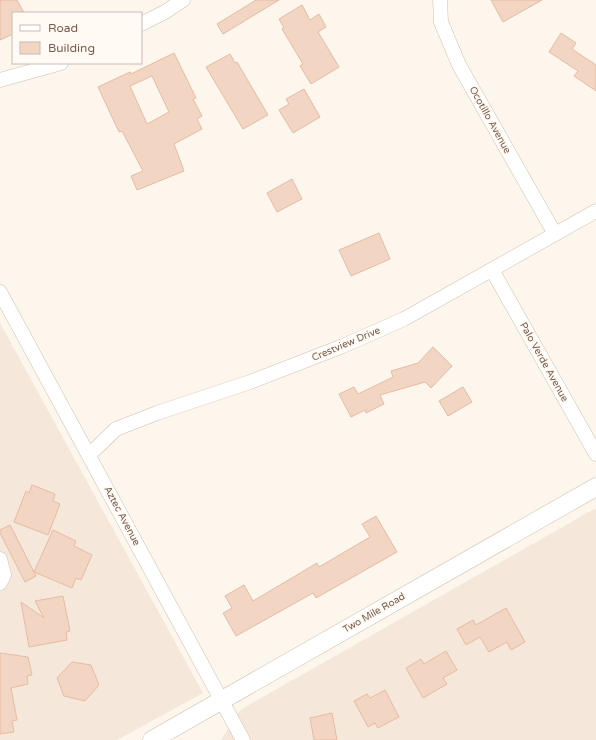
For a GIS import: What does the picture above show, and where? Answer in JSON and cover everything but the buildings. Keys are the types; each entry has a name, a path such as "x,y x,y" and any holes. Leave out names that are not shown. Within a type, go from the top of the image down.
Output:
{"street":[{"path":"142,24 165,12 183,0"},
{"name":"Ocotillo Avenue","path":"440,0 441,22 459,65 554,234"},
{"path":"0,80 57,64"},
{"name":"Crestview Drive","path":"89,455 116,429 157,413 250,382 343,346 404,319 596,211"},
{"name":"Palo Verde Avenue","path":"492,270 596,454"},
{"name":"Aztec Avenue","path":"0,292 243,740"},
{"name":"Two Mile Road","path":"152,740 596,487"},
{"path":"0,559 4,575 0,583"}],"shaded area":[{"path":"0,323 203,693 117,740 0,740"},
{"path":"596,508 596,740 221,740 240,710"}]}
